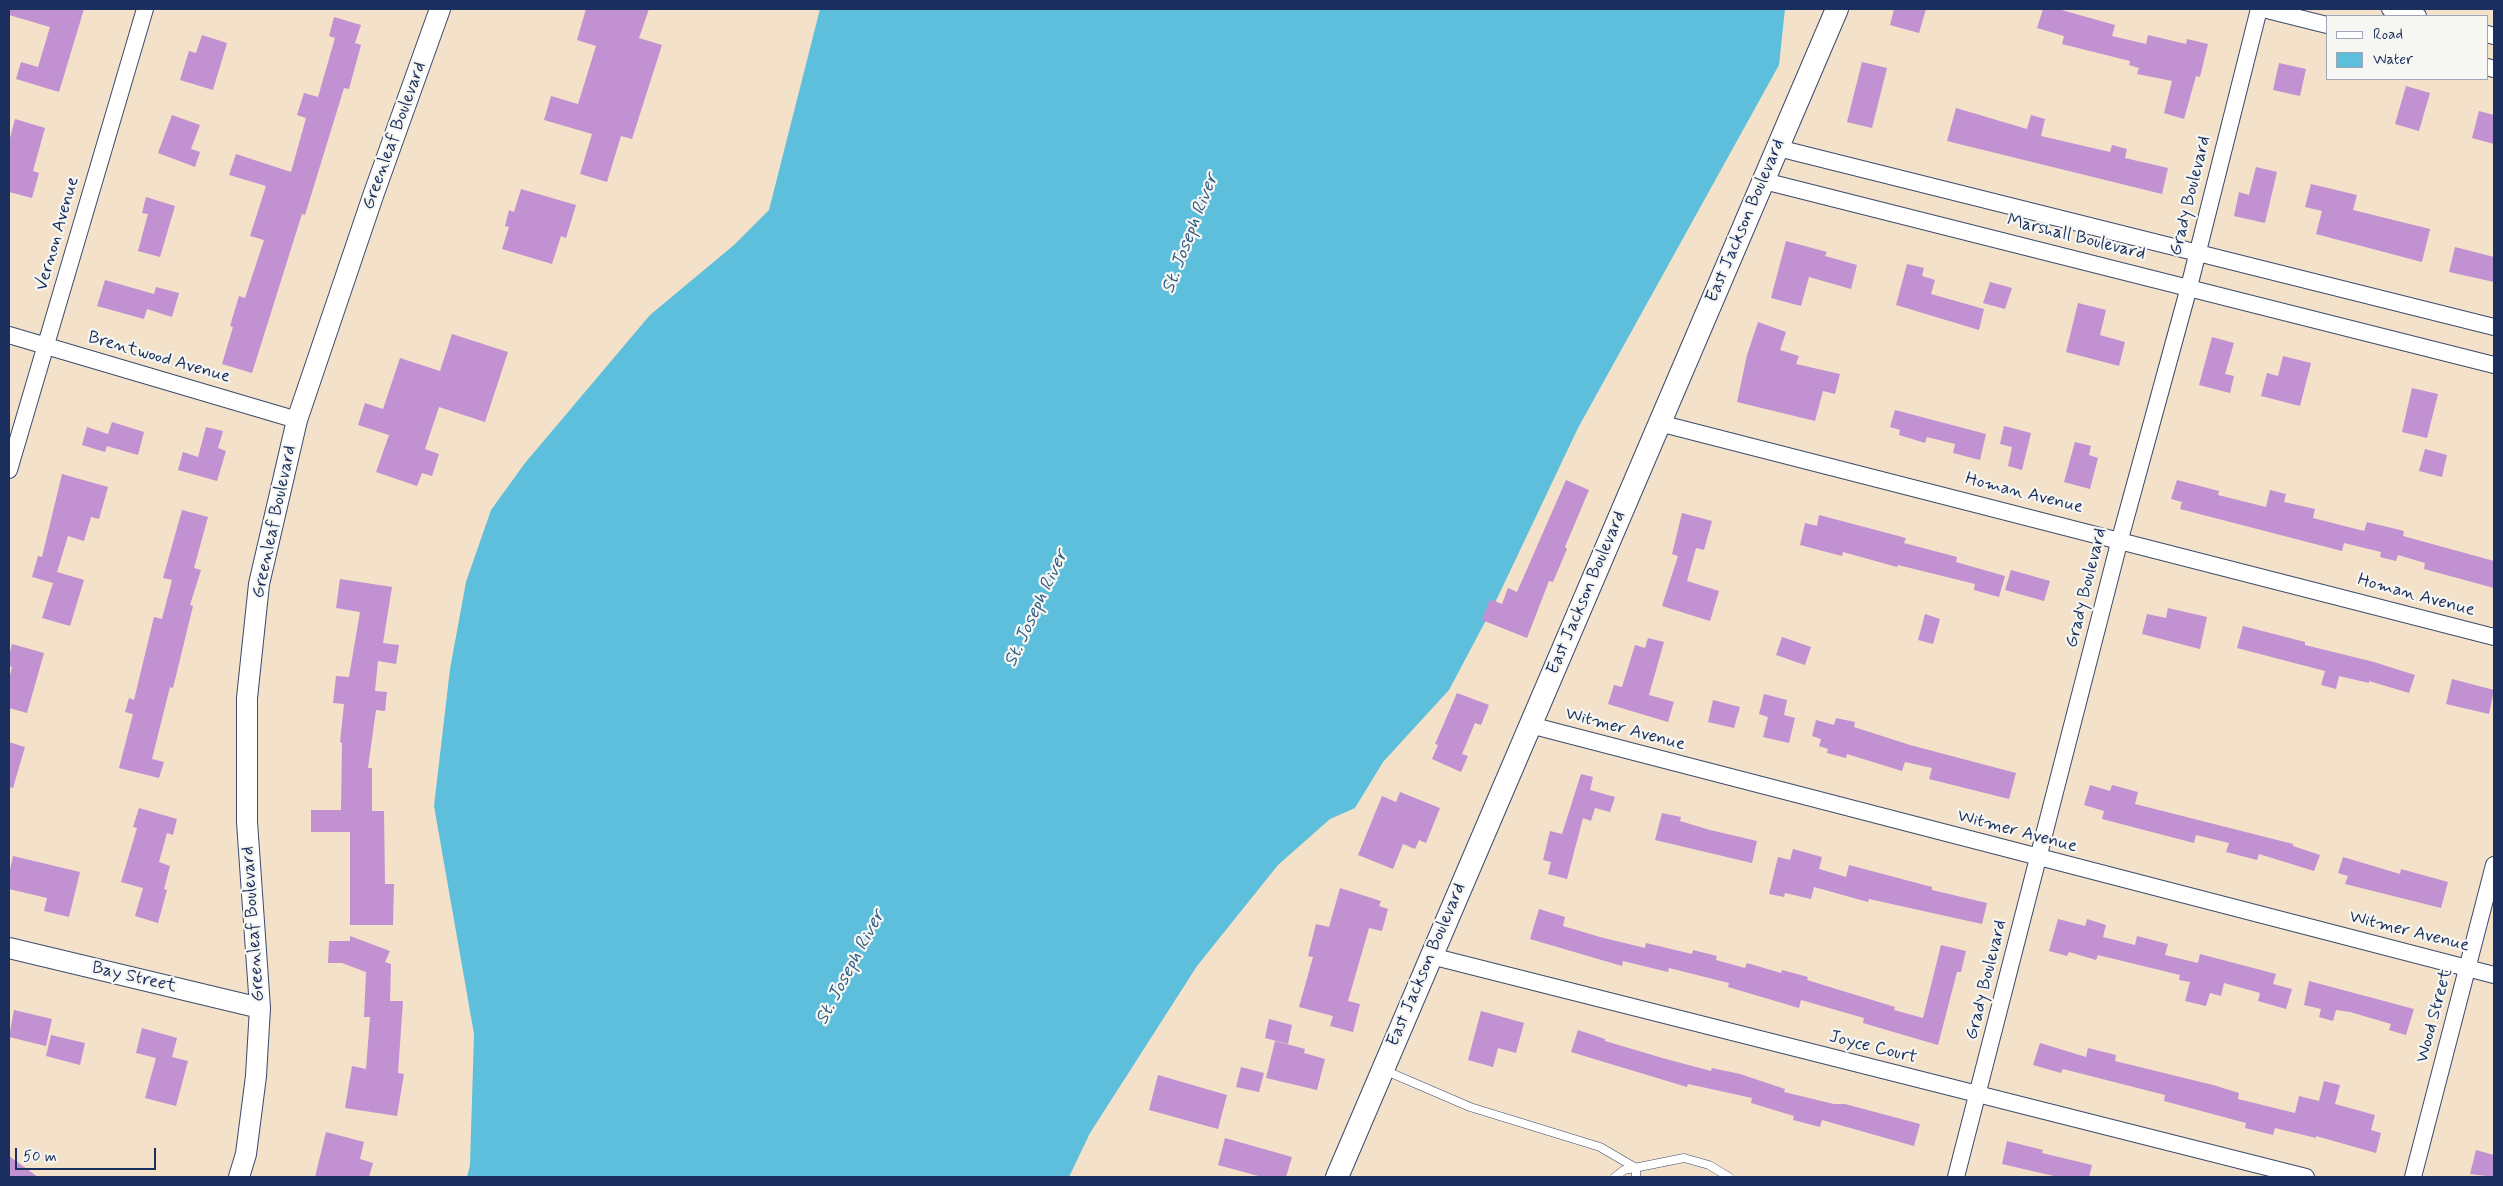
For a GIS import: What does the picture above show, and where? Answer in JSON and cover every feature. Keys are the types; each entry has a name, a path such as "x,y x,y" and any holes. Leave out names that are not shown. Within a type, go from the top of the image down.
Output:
{"main road":[{"name":"East Jackson Boulevard","path":"1337,1177 1837,9"}],"street":[{"name":"Vernon Avenue","path":"9,470 145,9"},
{"name":"Greenleaf Boulevard","path":"239,1177 246,1154 256,1076 260,1008 247,822 247,698 259,584 297,420 374,193 440,9"},
{"name":"Grady Boulevard","path":"1956,1177 2120,539 2189,287 2259,9"},
{"path":"2263,9 2326,25"},
{"path":"2390,9 2414,15"},
{"name":"Marshall Boulevard","path":"1778,148 2494,327"},
{"name":"Marshall Boulevard","path":"1764,181 2494,365"},
{"name":"Brentwood Avenue","path":"9,335 297,420"},
{"name":"Homan Avenue","path":"1659,423 2120,539 2494,637"},
{"name":"Witmer Avenue","path":"1530,726 2494,975"},
{"name":"Wood Street","path":"2413,1177 2494,865"},
{"name":"Bay Street","path":"9,948 260,1008"},
{"name":"Joyce Court","path":"1431,956 2306,1177"}],"lane":[{"path":"1382,1070 1470,1107 1600,1147 1636,1168"},
{"path":"1614,1177 1624,1170 1684,1158 1709,1165 1729,1177"},
{"path":"1636,1168 1636,1177"}],"water":[{"name":"St. Joseph River","path":"820,9 1785,9 1779,65 1578,428 1493,607 1449,690 1383,762 1355,808 1330,819 1278,865 1197,966 1090,1133 1069,1177 467,1177 470,1165 474,1034 434,806 450,669 466,582 491,510 525,463 650,315 734,245 769,210"}],"building":[{"path":"9,9 84,9 59,92 16,79 21,62 38,67 50,27 9,15"},
{"path":"586,9 649,9 639,38 662,45 632,139 621,136 607,182 580,174 592,134 544,120 551,96 578,104 596,46 577,40"},
{"path":"1894,9 1926,9 1919,33 1890,25"},
{"path":"2043,9 2058,9 2115,25 2112,36 2146,44 2148,35 2186,44 2187,39 2208,44 2200,77 2196,76 2184,119 2164,113 2172,81 2137,74 2139,68 2129,65 2130,61 2062,44 2064,36 2037,28"},
{"path":"334,17 361,25 355,43 361,45 349,89 344,88 305,215 302,214 252,373 222,364 233,327 230,326 239,296 245,298 264,240 250,236 266,186 229,175 236,154 291,172 306,118 297,115 304,93 318,97 335,38 329,36"},
{"path":"202,35 227,43 213,90 180,80 189,51 196,53"},
{"path":"1862,62 1887,68 1872,128 1847,122"},
{"path":"2279,63 2306,69 2300,96 2273,90"},
{"path":"2406,86 2430,93 2419,131 2395,124"},
{"path":"1956,108 2027,129 2031,115 2045,119 2041,136 2110,152 2112,145 2127,149 2125,158 2168,168 2162,194 1947,141"},
{"path":"2479,111 2494,115 2494,144 2472,138"},
{"path":"172,115 200,125 191,149 200,152 195,167 158,153"},
{"path":"15,119 45,128 33,171 39,173 32,198 9,192 9,142"},
{"path":"2256,167 2277,172 2265,223 2234,216 2239,192 2249,195"},
{"path":"2311,184 2357,195 2353,210 2430,229 2422,262 2316,234 2322,211 2305,207"},
{"path":"521,189 576,205 566,238 561,236 552,264 502,249 509,227 505,226 509,210 514,212"},
{"path":"146,197 175,206 160,257 138,251 148,214 142,213"},
{"path":"1786,241 1827,252 1825,256 1857,265 1851,289 1809,277 1801,306 1771,298"},
{"path":"2455,247 2494,257 2494,282 2449,272"},
{"path":"1907,264 1924,268 1922,276 1935,280 1931,294 1984,309 1979,330 1896,305"},
{"path":"105,280 154,294 156,287 179,293 172,317 147,309 144,319 97,306"},
{"path":"1990,282 2012,288 2005,309 1983,303"},
{"path":"2078,303 2106,310 2100,335 2125,342 2119,366 2066,352"},
{"path":"1758,322 1786,332 1780,350 1799,356 1796,364 1840,374 1835,394 1823,391 1815,421 1737,402 1747,355"},
{"path":"452,334 508,352 485,422 439,407 425,449 439,454 432,476 422,473 417,486 376,472 389,435 358,425 365,403 383,409 400,358 440,371"},
{"path":"2212,337 2234,343 2225,374 2234,376 2230,393 2199,385"},
{"path":"2283,356 2311,363 2300,406 2261,396 2267,373 2278,376"},
{"path":"2412,388 2438,394 2427,438 2402,432"},
{"path":"1895,410 1986,434 1980,460 1953,453 1955,444 1927,437 1925,443 1899,435 1900,430 1890,427"},
{"path":"112,422 144,432 138,455 107,446 105,452 82,445 87,427 108,434"},
{"path":"2004,426 2031,433 2022,470 2008,466 2012,447 2000,444"},
{"path":"206,427 223,431 218,448 226,451 217,481 178,470 183,452 198,457"},
{"path":"2075,442 2091,446 2089,455 2098,458 2090,489 2064,482"},
{"path":"2425,449 2447,455 2442,477 2419,471"},
{"path":"62,474 108,487 99,519 91,517 84,541 68,536 57,572 84,580 70,626 42,618 53,583 32,577 38,556 42,557"},
{"path":"1566,480 1589,490 1565,547 1567,549 1553,582 1549,581 1527,638 1482,620 1490,599 1502,604 1508,588 1517,592"},
{"path":"2177,480 2219,491 2218,495 2266,507 2270,490 2286,494 2284,502 2315,509 2313,518 2364,531 2367,522 2404,531 2403,536 2494,561 2494,588 2424,569 2425,563 2398,555 2396,561 2380,557 2381,552 2344,543 2342,551 2180,509 2182,502 2171,499"},
{"path":"182,510 208,517 194,568 201,570 190,605 193,606 173,688 170,687 152,759 164,762 159,778 119,768 133,714 125,712 129,698 134,700 154,617 162,619 172,580 163,578"},
{"path":"1682,513 1712,521 1704,550 1696,548 1687,581 1719,591 1710,621 1662,606 1678,556 1672,554"},
{"path":"1819,515 1906,538 1904,543 1957,557 1956,562 2005,576 1999,597 1974,590 1975,584 1898,565 1897,567 1843,552 1842,556 1800,545 1805,523 1817,526"},
{"path":"2011,570 2050,581 2044,601 2005,590"},
{"path":"340,579 392,587 383,643 399,645 396,664 378,661 375,691 387,692 385,711 376,710 368,768 372,768 372,811 384,811 385,884 394,884 393,925 350,925 350,832 311,832 311,810 341,810 342,743 340,742 344,704 333,703 336,676 349,677 360,612 336,608"},
{"path":"2168,608 2207,617 2200,649 2142,634 2147,614 2166,618"},
{"path":"1925,614 1940,619 1933,644 1918,640"},
{"path":"2243,626 2305,642 2305,645 2374,662 2415,675 2409,693 2369,681 2369,683 2339,676 2336,689 2321,685 2325,671 2237,648"},
{"path":"1782,637 1811,647 1805,665 1776,655"},
{"path":"1648,638 1664,642 1649,695 1674,702 1668,722 1608,704 1614,685 1622,687 1635,645 1645,648"},
{"path":"12,644 44,653 27,713 9,708 9,680 12,667 9,666 9,657"},
{"path":"2452,679 2494,690 2489,714 2446,704"},
{"path":"1457,693 1489,705 1481,725 1475,723 1462,754 1468,756 1461,772 1432,759 1438,745 1435,744"},
{"path":"1764,694 1787,700 1784,715 1795,718 1789,743 1763,737 1768,717 1759,714"},
{"path":"1713,700 1740,707 1734,728 1708,722"},
{"path":"1836,718 1855,722 1854,727 1910,745 2016,773 2009,799 1929,779 1932,768 1905,762 1902,771 1847,754 1846,758 1827,753 1828,749 1819,746 1821,739 1812,736 1816,720 1834,725"},
{"path":"9,742 25,747 13,788 9,787"},
{"path":"1581,774 1593,777 1590,790 1615,797 1610,812 1595,808 1591,821 1583,818 1567,879 1548,874 1551,862 1543,860 1550,831 1562,834"},
{"path":"2090,785 2110,791 2112,785 2138,792 2135,804 2293,844 2293,846 2320,855 2314,871 2259,854 2257,860 2226,852 2229,843 2196,835 2194,843 2102,819 2104,811 2084,805"},
{"path":"1400,792 1440,808 1426,843 1419,840 1415,849 1403,844 1393,869 1358,855 1382,796 1396,802"},
{"path":"139,808 177,819 173,835 167,833 159,862 170,866 164,889 167,890 158,923 135,916 143,888 121,882 137,828 133,827"},
{"path":"1662,813 1681,817 1680,821 1710,830 1757,841 1752,863 1655,840"},
{"path":"1793,849 1822,857 1819,869 1846,877 1849,865 1932,887 1932,890 1987,903 1982,924 1869,899 1868,902 1814,887 1811,899 1785,893 1784,897 1769,894 1778,857 1790,860"},
{"path":"13,856 80,872 69,917 44,911 47,898 9,889 9,874"},
{"path":"2343,857 2400,874 2401,869 2448,882 2441,908 2345,884 2348,876 2338,873"},
{"path":"1340,888 1381,901 1379,906 1388,909 1382,931 1369,928 1348,1001 1360,1004 1353,1032 1330,1026 1333,1016 1299,1007 1313,957 1308,956 1316,924 1329,927"},
{"path":"1539,909 1565,917 1563,926 1600,937 1645,948 1646,943 1692,954 1693,950 1717,956 1716,960 1745,968 1747,963 1781,973 1782,970 1808,977 1807,980 1895,1007 1894,1010 1923,1018 1941,945 1966,951 1961,972 1957,972 1938,1045 1863,1023 1864,1018 1801,1000 1799,1008 1728,987 1729,983 1669,968 1668,972 1623,961 1622,966 1530,939"},
{"path":"2058,919 2085,926 2087,919 2106,925 2103,937 2135,945 2137,936 2168,944 2165,955 2198,963 2200,954 2276,974 2273,984 2292,989 2286,1009 2258,1001 2260,993 2224,983 2221,996 2210,993 2206,1006 2185,1001 2190,982 2179,980 2180,975 2098,955 2096,960 2069,952 2067,956 2049,951"},
{"path":"350,936 390,951 385,962 391,964 390,1001 403,1001 398,1073 404,1074 397,1116 345,1108 352,1066 366,1069 370,1017 364,1017 366,972 342,963 328,963 329,941 350,941"},
{"path":"2309,981 2414,1009 2406,1035 2389,1030 2391,1024 2350,1012 2336,1010 2333,1021 2319,1017 2321,1009 2304,1005"},
{"path":"14,1010 52,1019 46,1046 9,1037"},
{"path":"1481,1011 1524,1023 1516,1053 1498,1048 1493,1067 1468,1060"},
{"path":"1269,1019 1292,1025 1288,1044 1265,1038"},
{"path":"142,1028 177,1038 172,1057 188,1061 176,1106 145,1098 156,1058 136,1053"},
{"path":"1578,1030 1605,1039 1605,1041 1666,1059 1711,1071 1712,1068 1740,1074 1785,1089 1784,1092 1834,1104 1845,1104 1920,1124 1914,1146 1822,1120 1820,1127 1793,1120 1794,1116 1751,1103 1752,1098 1688,1084 1687,1087 1571,1052"},
{"path":"51,1035 85,1043 80,1065 46,1056"},
{"path":"1275,1041 1305,1049 1304,1053 1325,1059 1317,1090 1266,1078"},
{"path":"2040,1043 2086,1057 2088,1048 2116,1055 2115,1061 2213,1085 2239,1093 2238,1099 2295,1113 2299,1096 2319,1101 2324,1081 2340,1085 2335,1104 2375,1115 2371,1130 2381,1133 2376,1153 2316,1136 2316,1138 2275,1128 2273,1135 2245,1128 2246,1123 2164,1101 2165,1095 2063,1069 2061,1073 2033,1065"},
{"path":"1241,1067 1264,1073 1259,1092 1236,1087"},
{"path":"1158,1075 1227,1095 1218,1129 1149,1110"},
{"path":"326,1132 364,1142 360,1159 373,1163 369,1177 315,1177"},
{"path":"1225,1138 1292,1157 1286,1177 1262,1177 1218,1165"},
{"path":"2007,1141 2043,1150 2042,1153 2092,1165 2089,1177 2058,1177 2002,1164"},
{"path":"2476,1150 2494,1155 2494,1177 2470,1174"},
{"path":"9,1156 38,1177 9,1177"}]}
